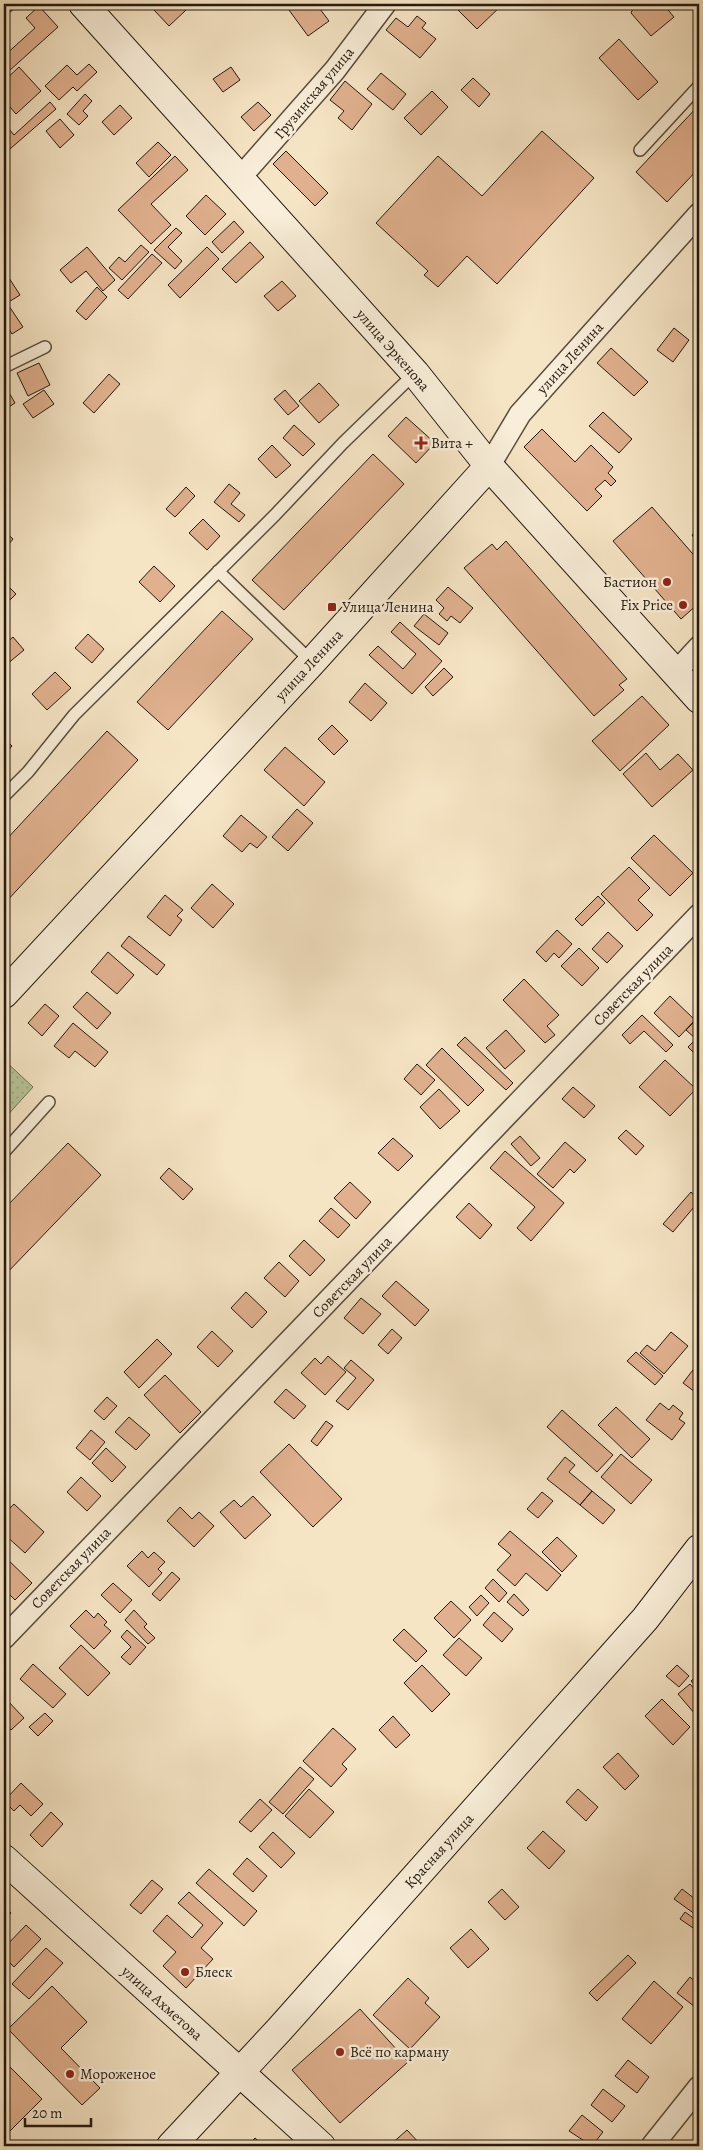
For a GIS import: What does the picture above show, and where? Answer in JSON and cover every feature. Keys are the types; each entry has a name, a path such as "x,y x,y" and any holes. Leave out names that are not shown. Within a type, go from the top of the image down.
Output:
{"street":[{"name":"улица Эркенова","path":"83,4 415,373 490,466 699,699"},
{"name":"Грузинская улица","path":"240,179 335,70 385,4"},
{"name":"улица Ленина","path":"7,984 312,662 490,466 520,414 699,214"},
{"path":"676,672 699,648"},
{"name":"Советская улица","path":"4,1638 699,915"},
{"name":"Красная улица","path":"171,2146 239,2073 645,1619 699,1549"},
{"name":"улица Ахметова","path":"4,1860 321,2146"},
{"path":"652,2146 699,2087"}],"lane":[{"path":"640,150 699,86"},
{"path":"4,367 45,347"},
{"path":"4,796 28,772 74,715 275,515 343,443 415,373"},
{"path":"218,571 312,662"},
{"path":"4,1152 49,1102"}],"green space":[{"path":"4,1060 33,1087 4,1119"}],"building":[{"path":"4,4 20,4 4,17"},
{"path":"161,4 180,4 186,10 169,26 154,10"},
{"path":"289,4 319,4 317,5 329,21 308,36 286,6"},
{"path":"452,4 503,4 477,29"},
{"path":"635,4 663,4 674,17 651,36 631,13"},
{"path":"39,6 58,27 9,71 4,65 4,56 35,28 26,18"},
{"path":"417,16 426,23 422,28 436,39 420,58 386,30 396,18 408,27"},
{"path":"619,39 658,82 638,100 599,58"},
{"path":"89,64 97,72 77,91 73,87 59,100 45,86 67,65 77,75"},
{"path":"19,67 41,91 16,114 4,100 4,81"},
{"path":"231,67 240,80 223,92 213,79"},
{"path":"381,73 406,94 393,110 367,89"},
{"path":"473,78 490,94 479,107 461,90"},
{"path":"345,81 372,104 352,130 338,118 344,111 330,100"},
{"path":"432,91 448,107 421,135 404,118"},
{"path":"85,94 92,101 83,111 88,116 79,125 67,114"},
{"path":"50,102 56,109 10,149 4,142 4,123 14,135"},
{"path":"258,102 271,115 254,131 241,117"},
{"path":"120,105 132,118 114,135 102,122"},
{"path":"699,105 699,168 667,202 636,172"},
{"path":"60,119 74,135 60,148 46,131"},
{"path":"542,131 594,178 497,284 467,256 438,287 424,275 428,271 376,223 438,156 482,196"},
{"path":"158,142 171,155 149,177 136,163"},
{"path":"286,151 328,193 315,206 273,164"},
{"path":"175,156 188,170 151,204 171,225 151,244 118,210"},
{"path":"206,195 226,214 205,235 186,216"},
{"path":"234,221 244,232 222,253 212,242"},
{"path":"176,228 182,233 168,247 182,261 175,269 154,250"},
{"path":"250,242 264,257 236,283 222,269"},
{"path":"141,245 149,252 122,280 109,268 119,257 125,262"},
{"path":"87,247 115,280 103,291 86,271 71,283 60,270"},
{"path":"207,247 219,259 180,298 168,285"},
{"path":"152,254 162,263 128,299 118,290"},
{"path":"9,278 20,295 7,303 23,327 12,334 4,321 4,282"},
{"path":"282,281 296,296 278,311 264,296"},
{"path":"97,287 107,297 86,320 76,311"},
{"path":"674,328 689,340 673,362 657,350"},
{"path":"611,348 648,382 634,396 597,363"},
{"path":"39,363 50,385 28,396 17,373"},
{"path":"109,374 120,384 94,413 83,403"},
{"path":"319,383 339,405 319,423 299,401"},
{"path":"4,384 15,403 4,410"},
{"path":"44,390 54,404 33,418 23,404"},
{"path":"285,390 299,406 288,415 274,399"},
{"path":"603,412 632,439 619,453 589,426"},
{"path":"406,417 435,443 416,463 388,436"},
{"path":"4,418 9,427 4,431"},
{"path":"294,425 315,444 303,456 283,438"},
{"path":"542,429 575,462 591,445 613,467 608,473 616,481 611,486 605,480 595,489 602,496 587,511 524,447"},
{"path":"272,445 291,465 276,478 258,459"},
{"path":"373,454 404,484 284,610 252,580"},
{"path":"229,484 240,493 231,504 245,515 239,522 214,502"},
{"path":"186,487 195,496 175,517 166,509"},
{"path":"652,507 699,561 699,603 681,619 613,541"},
{"path":"203,519 220,536 207,550 189,533"},
{"path":"699,529 699,545 692,535"},
{"path":"4,531 13,539 4,550"},
{"path":"506,541 627,679 619,685 624,690 594,716 464,568 492,544 497,550"},
{"path":"154,566 175,586 160,602 139,582"},
{"path":"4,582 16,594 4,606"},
{"path":"448,587 473,608 460,623 451,616 447,621 439,614 444,608 436,600"},
{"path":"222,611 253,639 168,730 137,702"},
{"path":"424,614 448,633 439,645 414,626"},
{"path":"400,622 442,661 412,694 369,655 378,646 403,669 416,654 391,632"},
{"path":"88,634 104,649 92,663 75,648"},
{"path":"13,637 24,650 6,665 4,663 4,645"},
{"path":"444,668 453,677 433,696 425,687"},
{"path":"55,672 71,688 47,710 32,694"},
{"path":"365,683 387,703 371,721 349,702"},
{"path":"642,696 669,725 620,771 592,741"},
{"path":"332,725 348,741 334,755 318,739"},
{"path":"107,731 138,760 4,904 4,842"},
{"path":"4,738 12,746 4,755"},
{"path":"285,747 325,782 304,806 264,770"},
{"path":"646,753 660,770 678,754 693,770 652,807 623,774"},
{"path":"297,809 313,823 288,851 272,837"},
{"path":"241,815 267,837 257,848 250,843 242,852 223,836"},
{"path":"654,835 693,873 670,896 631,858"},
{"path":"629,867 650,888 638,900 653,915 637,931 601,894"},
{"path":"212,884 234,904 213,928 191,908"},
{"path":"165,895 183,910 177,916 182,920 170,936 147,917"},
{"path":"598,896 605,903 582,926 575,919"},
{"path":"557,930 572,944 559,958 554,953 546,962 536,952"},
{"path":"608,932 623,946 607,963 592,949"},
{"path":"129,936 165,965 157,975 121,946"},
{"path":"579,948 599,968 582,986 561,966"},
{"path":"108,952 134,975 117,994 91,972"},
{"path":"524,979 559,1015 547,1026 555,1035 545,1043 503,1000"},
{"path":"87,992 111,1013 97,1029 73,1007"},
{"path":"670,996 695,1020 679,1037 654,1013"},
{"path":"45,1004 59,1016 42,1036 28,1023"},
{"path":"642,1015 673,1045 666,1052 644,1031 630,1044 622,1035"},
{"path":"699,1017 699,1058 688,1047 696,1039 686,1030"},
{"path":"73,1023 108,1052 95,1067 75,1051 69,1058 54,1046"},
{"path":"506,1030 525,1051 505,1069 486,1048"},
{"path":"465,1037 513,1083 506,1090 457,1045"},
{"path":"442,1048 484,1090 468,1106 426,1065"},
{"path":"665,1060 696,1089 670,1116 639,1087"},
{"path":"417,1064 435,1080 421,1095 404,1079"},
{"path":"573,1087 595,1106 584,1118 562,1099"},
{"path":"439,1089 460,1111 440,1129 420,1107"},
{"path":"626,1130 644,1146 636,1155 618,1138"},
{"path":"520,1136 540,1158 531,1166 511,1144"},
{"path":"393,1138 413,1156 398,1171 378,1153"},
{"path":"565,1142 586,1160 574,1173 570,1169 553,1188 537,1174"},
{"path":"68,1143 101,1175 4,1276 4,1209"},
{"path":"505,1151 564,1203 531,1241 517,1228 535,1207 490,1168"},
{"path":"169,1168 193,1189 183,1200 160,1178"},
{"path":"350,1182 371,1202 356,1219 334,1198"},
{"path":"691,1192 699,1201 673,1232 663,1224"},
{"path":"469,1203 492,1225 480,1239 456,1217"},
{"path":"331,1208 350,1225 338,1238 319,1221"},
{"path":"304,1240 325,1260 310,1276 289,1256"},
{"path":"279,1262 299,1281 285,1297 264,1278"},
{"path":"396,1281 429,1310 415,1326 382,1296"},
{"path":"246,1292 267,1312 252,1328 231,1308"},
{"path":"361,1298 381,1314 363,1334 344,1318"},
{"path":"392,1329 402,1338 388,1354 378,1345"},
{"path":"212,1331 233,1351 218,1367 197,1347"},
{"path":"671,1332 688,1346 664,1374 640,1353 647,1345 655,1351"},
{"path":"157,1339 172,1354 139,1388 124,1372"},
{"path":"636,1352 663,1376 655,1385 627,1361"},
{"path":"328,1356 346,1372 325,1395 301,1373 315,1358 321,1364"},
{"path":"351,1360 374,1380 348,1410 336,1401 356,1378 344,1368"},
{"path":"699,1362 699,1395 683,1383"},
{"path":"165,1375 201,1412 180,1433 144,1395"},
{"path":"286,1389 306,1406 294,1419 274,1402"},
{"path":"107,1397 117,1406 104,1420 94,1411"},
{"path":"660,1403 669,1410 673,1405 683,1413 679,1419 685,1423 672,1440 646,1420"},
{"path":"616,1407 650,1439 632,1458 598,1425"},
{"path":"562,1410 613,1455 597,1472 547,1427"},
{"path":"129,1417 150,1435 136,1450 115,1432"},
{"path":"326,1421 333,1426 317,1446 311,1441"},
{"path":"91,1430 105,1442 90,1460 76,1448"},
{"path":"289,1444 342,1499 313,1527 260,1472"},
{"path":"106,1448 126,1467 112,1482 92,1463"},
{"path":"621,1454 652,1480 631,1504 601,1477"},
{"path":"565,1457 575,1465 569,1472 592,1491 580,1505 547,1479"},
{"path":"81,1477 101,1496 87,1511 67,1492"},
{"path":"592,1491 615,1510 603,1524 580,1505"},
{"path":"542,1492 553,1501 538,1518 527,1509"},
{"path":"253,1496 271,1515 245,1539 220,1512 234,1500 241,1507"},
{"path":"14,1504 44,1532 25,1553 4,1534 4,1514"},
{"path":"180,1507 192,1519 199,1512 214,1526 194,1547 167,1521"},
{"path":"510,1531 561,1575 547,1591 526,1573 515,1586 497,1570 511,1555 498,1544"},
{"path":"557,1537 577,1556 562,1572 542,1552"},
{"path":"142,1551 148,1558 154,1552 165,1562 158,1569 162,1573 149,1587 127,1566"},
{"path":"4,1556 32,1583 15,1600 4,1589"},
{"path":"172,1572 180,1579 160,1601 152,1594"},
{"path":"493,1579 507,1593 499,1602 485,1588"},
{"path":"113,1583 132,1600 120,1613 101,1595"},
{"path":"514,1594 529,1610 523,1616 507,1602"},
{"path":"481,1595 489,1603 477,1616 469,1607"},
{"path":"451,1601 471,1620 454,1638 434,1618"},
{"path":"86,1610 94,1618 98,1613 107,1622 104,1625 111,1631 94,1649 70,1626"},
{"path":"134,1610 147,1624 144,1627 155,1638 148,1644 125,1620"},
{"path":"494,1612 513,1629 502,1642 483,1625"},
{"path":"404,1629 427,1651 416,1662 393,1640"},
{"path":"127,1630 146,1647 130,1665 121,1657 131,1647 121,1637"},
{"path":"459,1638 482,1658 466,1676 443,1655"},
{"path":"81,1645 110,1673 88,1696 59,1668"},
{"path":"33,1664 66,1694 53,1708 20,1679"},
{"path":"422,1665 450,1694 432,1712 404,1683"},
{"path":"677,1665 689,1676 679,1687 666,1676"},
{"path":"699,1674 699,1690 691,1681"},
{"path":"690,1684 699,1694 699,1711 695,1714 678,1694"},
{"path":"5,1698 24,1718 11,1730 4,1723"},
{"path":"662,1699 690,1727 673,1745 645,1716"},
{"path":"45,1713 53,1721 38,1736 29,1727"},
{"path":"393,1716 410,1735 396,1748 379,1730"},
{"path":"333,1728 356,1749 342,1764 347,1769 331,1787 303,1761"},
{"path":"4,1735 10,1741 4,1747"},
{"path":"618,1753 639,1776 625,1790 603,1767"},
{"path":"300,1767 314,1779 283,1814 269,1802"},
{"path":"21,1783 43,1804 31,1816 20,1805 14,1811 4,1801"},
{"path":"309,1789 334,1812 310,1838 285,1816"},
{"path":"578,1789 598,1807 586,1821 566,1802"},
{"path":"260,1799 272,1810 251,1832 239,1822"},
{"path":"51,1812 63,1824 42,1847 30,1835"},
{"path":"543,1831 565,1851 549,1869 527,1848"},
{"path":"273,1832 295,1853 281,1868 259,1847"},
{"path":"247,1858 267,1876 253,1892 233,1874"},
{"path":"209,1869 257,1911 244,1926 196,1883"},
{"path":"152,1880 163,1889 141,1914 130,1905"},
{"path":"502,1889 519,1907 505,1920 488,1902"},
{"path":"682,1889 699,1902 699,1917 674,1899"},
{"path":"189,1892 223,1923 201,1948 213,1959 186,1988 163,1966 176,1952 153,1931 167,1915 192,1938 203,1925 178,1903"},
{"path":"4,1907 11,1913 4,1921"},
{"path":"685,1912 699,1922 699,1932 680,1919"},
{"path":"26,1925 41,1939 14,1967 4,1957 4,1948"},
{"path":"471,1929 489,1949 468,1968 450,1948"},
{"path":"46,1948 63,1963 29,1999 12,1984"},
{"path":"699,1953 699,1963 694,1958"},
{"path":"628,1955 636,1963 597,2001 589,1993"},
{"path":"690,1977 699,1985 699,2010 677,1993"},
{"path":"408,1978 429,1998 425,2003 440,2017 410,2049 373,2015"},
{"path":"654,1981 683,2007 651,2044 622,2019"},
{"path":"52,1986 87,2022 61,2048 100,2088 82,2105 8,2029"},
{"path":"360,2009 408,2062 340,2123 292,2070"},
{"path":"628,2060 649,2077 637,2093 615,2076"},
{"path":"4,2061 42,2099 4,2137"},
{"path":"603,2089 625,2106 612,2122 591,2105"},
{"path":"582,2115 603,2132 592,2146 569,2131"},
{"path":"407,2130 422,2146 389,2146"},
{"path":"255,2138 264,2146 248,2146"}],"place":[{"name":"Вита +","path":"421,443"},
{"name":"Бастион","path":"667,582"},
{"name":"Fix Price","path":"683,605"},
{"name":"Улица Ленина","path":"332,607"},
{"name":"Блеск","path":"185,1972"},
{"name":"Всё по карману","path":"340,2052"},
{"name":"Мороженое","path":"70,2074"}]}
